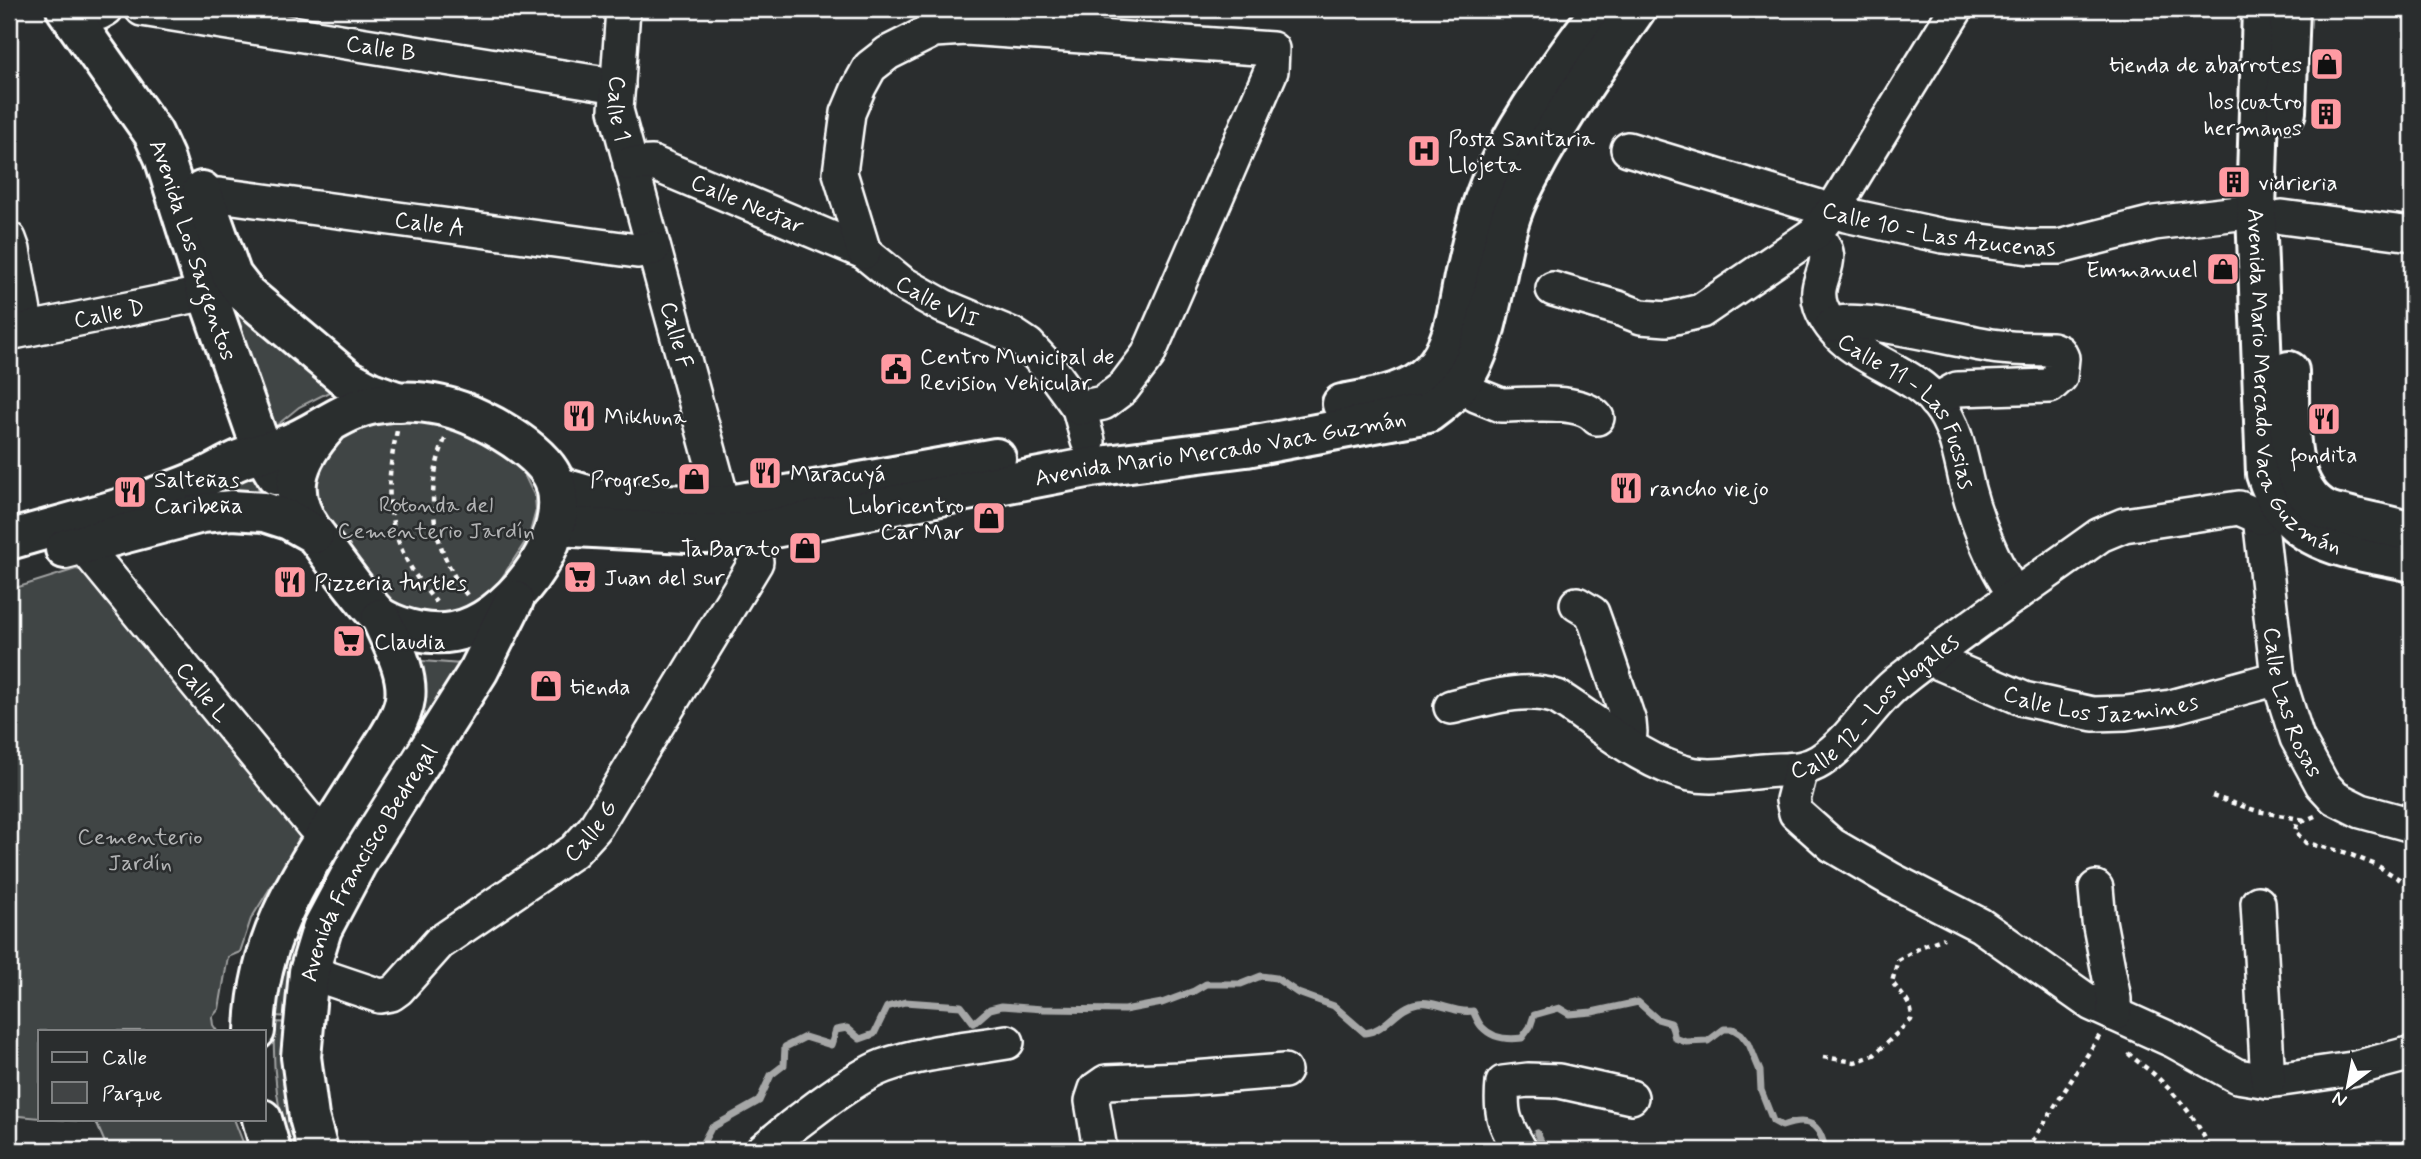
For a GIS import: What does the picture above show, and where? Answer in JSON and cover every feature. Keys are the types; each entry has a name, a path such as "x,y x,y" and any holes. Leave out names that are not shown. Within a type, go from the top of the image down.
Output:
{"main road":[{"name":"Avenida Mario Mercado Vaca Guzmán","path":"556,526 705,534 752,532 1086,439 1246,447 1428,413 1461,383 1472,365 1479,344 1477,224 1490,185 1526,117 1598,30 1636,9"},
{"name":"Avenida Mario Mercado Vaca Guzmán","path":"2262,9 2269,214 2292,453 2296,470 2281,503"},
{"name":"Avenida Mario Mercado Vaca Guzmán","path":"2269,214 2290,9"},
{"name":"Avenida Los Sargentos","path":"89,13 173,118 232,276 246,295 347,379 371,392 394,414"},
{"name":"Avenida Los Sargentos","path":"89,13 164,157 262,453 305,517"},
{"name":"Avenida Mario Mercado Vaca Guzmán","path":"556,486 598,498 635,503 724,506 1086,439 1245,422 1390,395 1413,385 1432,370 1479,279"},
{"path":"9,566 152,498 200,480 238,461 288,445 349,411 375,404 394,414 421,402 456,408 491,425 538,458 551,475 556,486 558,505 556,526 542,558 515,598 486,619 453,632 411,630 380,618 305,517 296,477 310,444 328,425"},
{"name":"Avenida Mario Mercado Vaca Guzmán","path":"2281,503 2314,501 2328,511 2412,532"},
{"name":"Avenida Mario Mercado Vaca Guzmán","path":"2281,503 2289,519 2319,539 2412,562"},
{"path":"724,506 752,532"},
{"path":"9,540 79,532 126,535 202,513 232,510 264,512 289,520 305,517"},
{"name":"Avenida Francisco Bedregal","path":"318,1150 309,1117 301,1057 309,972 322,929 357,863 479,670 515,598"},
{"name":"Avenida Francisco Bedregal","path":"255,1030 260,980 272,934 291,893 404,706 404,675 380,618"},
{"path":"262,1120 271,1150"}],"street":[{"name":"Calle B","path":"142,9 618,86"},
{"name":"Calle 1","path":"623,9 616,110 630,164"},
{"path":"1553,289 1618,307 1641,317 1667,319 1700,311 1823,222 1956,9"},
{"path":"864,252 840,173 848,113 870,67 888,53 934,30 965,18 1272,49 1271,71 1149,355 1123,388 1103,403 1086,439"},
{"name":"Calle 10 - Las Azucenas","path":"1628,149 1823,222 1846,215 1943,236 2029,247 2059,247 2154,223 2269,214 2412,234"},
{"name":"Calle Nectar","path":"630,164 652,163 864,252"},
{"name":"Calle F","path":"630,164 724,506"},
{"name":"Calle A","path":"204,198 219,195 637,251 653,248"},
{"name":"Calle 11 - Las Fucsias","path":"1823,222 1823,242 1828,252 1826,268 1818,288 1821,307 1847,342 1927,391 1935,401 1949,422 1957,443 1969,493 1990,549 2006,583 2016,595"},
{"path":"9,239 13,250 18,331"},
{"name":"Calle VII","path":"864,252 902,284 943,306 1013,335 1028,345 1052,371 1086,439"},
{"name":"Calle D","path":"18,331 208,293"},
{"path":"1832,325 1843,321 1867,322 1995,347 2052,349 2059,352 2062,358 2060,377 2050,386 1957,390 1935,401"},
{"path":"1461,383 1489,402 1501,405 1576,406 1589,411 1597,418"},
{"name":"Calle 12 - Los Nogales","path":"1451,707 1529,691 1544,693 1557,697 1661,764 1691,774 1727,775 1801,769 1819,762 1833,751 1853,733 1886,692 1928,658 2100,535 2124,525 2281,503"},
{"name":"Calle Las Rosas","path":"2281,503 2278,678 2304,750 2322,784 2339,800 2361,811 2412,825"},
{"name":"Calle L","path":"79,532 313,825 328,834"},
{"name":"Calle G","path":"309,972 380,996 391,995 439,943 574,851 594,829 756,562 752,532"},
{"path":"1577,604 1592,613 1597,627 1629,722 1630,733 1625,743"},
{"name":"Calle Los Jazmines","path":"1928,658 2024,699 2093,714 2171,707 2278,678"},
{"path":"1801,769 1793,800 1796,813 1832,845 1980,925 2092,1004 2174,1041 2237,1076 2268,1081 2352,1069 2412,1053"},
{"path":"2096,888 2099,922 2114,999 2114,1014"},
{"path":"2258,903 2268,1081"},
{"path":"763,1150 844,1089 882,1067 930,1054 1007,1042"},
{"path":"1100,1150 1092,1101 1096,1089 1106,1082 1283,1071"},
{"path":"1520,1150 1500,1109 1503,1083 1528,1080 1559,1081 1631,1097"}],"path":[{"path":"394,414 398,426 388,490 391,516 407,564 440,607"},
{"path":"449,432 437,462 433,484 436,535 444,559 472,602"},
{"path":"2212,796 2257,811 2306,820"},
{"path":"2339,800 2322,813 2297,824 2295,831 2306,843 2344,852 2378,866 2412,887"},
{"path":"1823,1057 1855,1062 1874,1055 1911,1020 1913,1013 1892,982 1898,960 1943,938 1952,941 1972,936 1980,925"},
{"path":"2027,1150 2114,1014"},
{"path":"2114,1014 2117,1038 2130,1056 2158,1078 2188,1110 2210,1150"}],"green space":[{"path":"236,307 332,388 331,391 299,407 276,426 273,425 232,309"},
{"name":"Rotonda del Cementerio Jardín","path":"400,420 444,425 465,432 492,447 522,470 535,497 536,510 529,536 490,596 442,620 392,604 316,502 316,470 339,438 353,429"},
{"path":"254,474 261,497 201,497"},
{"name":"Cementerio Jardín","path":"76,569 88,572 301,838 251,919 240,952 228,957 219,1009 212,1017 216,1030 38,1030 38,1118 9,1115 9,590"},
{"path":"422,661 461,664 431,727 421,708 417,663"},
{"path":"332,851 347,860 291,1017 275,1016 287,950"},
{"path":"274,1022 291,1023 306,1150 288,1150 276,1087"},
{"path":"68,1120 234,1120 246,1150 108,1150 96,1122"}],"waterway":[{"path":"699,1150 711,1128 759,1101 771,1075 784,1065 785,1047 805,1037 831,1045 836,1030 847,1028 860,1039 874,1034 887,1007 905,1002 961,1006 974,1023 990,1009 1002,1006 1124,1010 1162,1003 1206,984 1241,984 1261,976 1276,978 1298,993 1334,1006 1365,1033 1379,1028 1404,1009 1418,1003 1473,1011 1486,1031 1506,1039 1522,1038 1534,1015 1559,1008 1569,1014 1592,1012 1638,1002 1657,1019 1671,1023 1675,1038 1686,1042 1708,1041 1724,1029 1733,1029 1749,1044 1760,1071 1761,1090 1773,1121 1782,1126 1799,1122 1811,1124 1820,1133 1825,1150"},
{"path":"1537,1133 1545,1150"}],"place":[{"name":"tienda de abarrotes","path":"2327,64"},
{"name":"los cuatro hermanos","path":"2326,114"},
{"name":"Posta Sanitaria Llojeta","path":"1424,151"},
{"name":"vidrieria","path":"2234,182"},
{"name":"Emmanuel","path":"2223,269"},
{"name":"Centro Municipal de Revision Vehicular","path":"896,369"},
{"name":"Mikhuna","path":"579,416"},
{"name":"fondita","path":"2324,419"},
{"name":"Maracuyá","path":"765,473"},
{"name":"Progreso","path":"694,479"},
{"name":"rancho viejo","path":"1626,488"},
{"name":"Salteñas Caribeña","path":"130,492"},
{"name":"Lubricentro Car Mar","path":"989,518"},
{"name":"Ta Barato","path":"805,548"},
{"name":"Juan del sur","path":"580,577"},
{"name":"Pizzeria turtles","path":"290,582"},
{"name":"Claudia","path":"349,641"},
{"name":"tienda","path":"546,686"}]}
